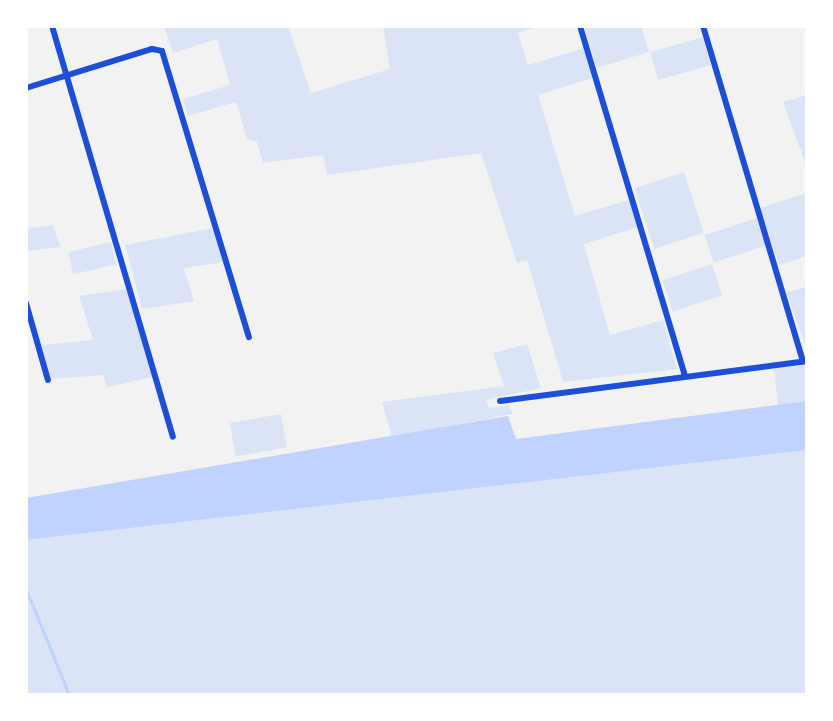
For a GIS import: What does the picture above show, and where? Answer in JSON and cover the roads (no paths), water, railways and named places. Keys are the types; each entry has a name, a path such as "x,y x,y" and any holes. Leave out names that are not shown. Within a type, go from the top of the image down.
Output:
{"street":[{"path":"52,26 173,437"},
{"path":"580,26 685,375"},
{"path":"500,401 805,361 703,26"},
{"path":"26,88 152,49 166,57 249,337"},
{"path":"26,303 48,380"}],"water":[{"path":"807,401 807,450 26,540 26,498 508,416 516,439"}],"waterway":[{"path":"26,589 69,695"}]}
